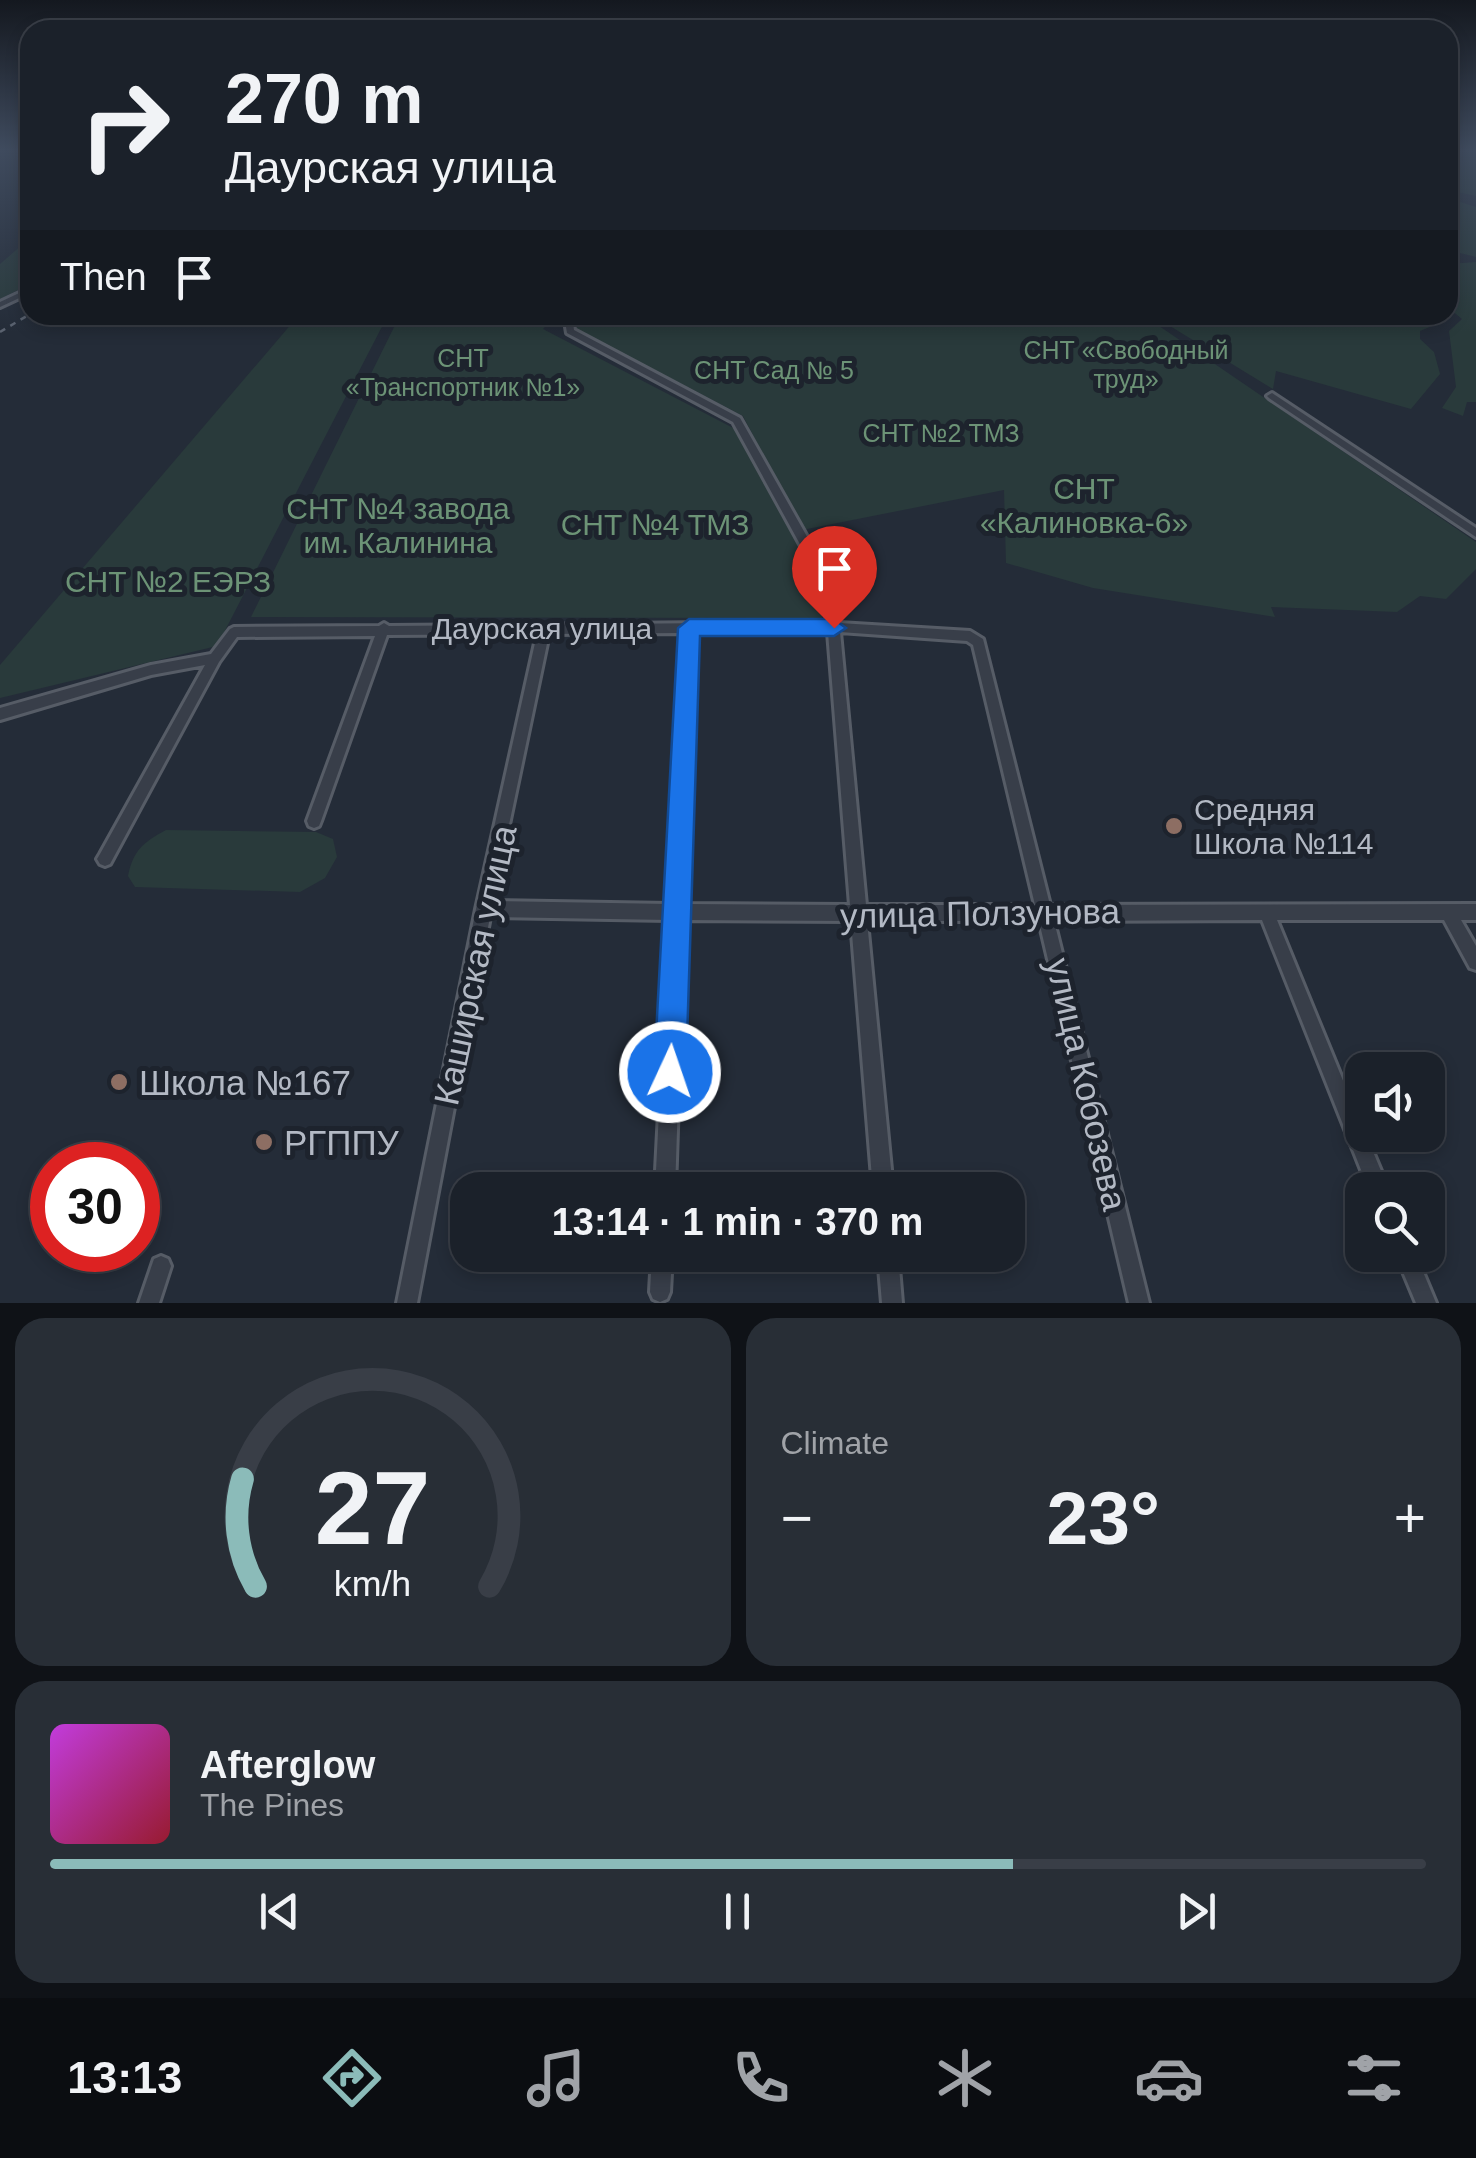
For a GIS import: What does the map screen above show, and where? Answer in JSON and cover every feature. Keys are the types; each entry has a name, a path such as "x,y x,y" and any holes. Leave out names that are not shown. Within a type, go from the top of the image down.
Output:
{"street":[{"path":"569,325 570,330 737,420 830,588 880,1172"},
{"path":"1272,396 1476,534"},
{"path":"314,821 384,628"},
{"name":"Каширская улица","path":"406,1303 544,628"},
{"path":"666,1172 689,628"},
{"name":"Даурская улица","path":"215,658 234,632 834,628 970,636"},
{"name":"улица Кобозева","path":"970,636 979,642 1139,1303"},
{"path":"0,714 151,670 215,658"},
{"path":"105,859 215,658"},
{"name":"улица Ползунова","path":"484,908 859,916 1046,911 1476,912"},
{"path":"1266,911 1372,1172"},
{"path":"1448,912 1476,962"},
{"path":"149,1303 161,1266"},
{"path":"660,1292 661,1272"},
{"path":"889,1272 892,1303"},
{"path":"1413,1272 1426,1303"}],"green space":[{"path":"1458,211 1476,211 1476,257 1458,252"},
{"path":"20,247 20,289 0,299 0,264"},
{"path":"1476,262 1476,402 1467,402 1463,416 1442,408 1456,387 1449,331 1462,319 1458,316 1458,263"},
{"name":"СНТ №2 ЕЭРЗ","path":"290,325 383,325 217,646 0,698 0,665"},
{"path":"395,325 547,325 543,329 739,431 821,587 822,618 251,617"},
{"path":"1158,325 1476,542 1476,569 1446,599 1420,596 1397,612 1271,607 1275,617 1093,588 1006,563 1004,490 802,530 743,416 572,327"},
{"path":"1168,325 1432,326 1420,331 1420,339 1434,352 1440,374 1411,409 1276,371 1273,389"},
{"path":"166,830 316,832 333,839 337,857 325,878 300,892 135,887 128,876 136,853"}],"railway":[{"path":"0,332 20,320"}],"place":[{"name":"Средняя Школа №114","path":"1174,826"},
{"name":"Школа №167","path":"119,1082"},
{"name":"РГППУ","path":"264,1142"}],"route":[{"path":"670,1072 689,628 834,628"}],"park label":[{"name":"СНТ «Свободный труд»","path":"1126,364"},
{"name":"СНТ Сад № 5","path":"774,370"},
{"name":"СНТ «Транспортник №1»","path":"463,372"},
{"name":"СНТ №2 ТМЗ","path":"941,433"},
{"name":"СНТ «Калиновка-6»","path":"1084,505"},
{"name":"СНТ №4 ТМЗ","path":"655,524"},
{"name":"СНТ №4 завода им. Калинина","path":"398,525"}]}
